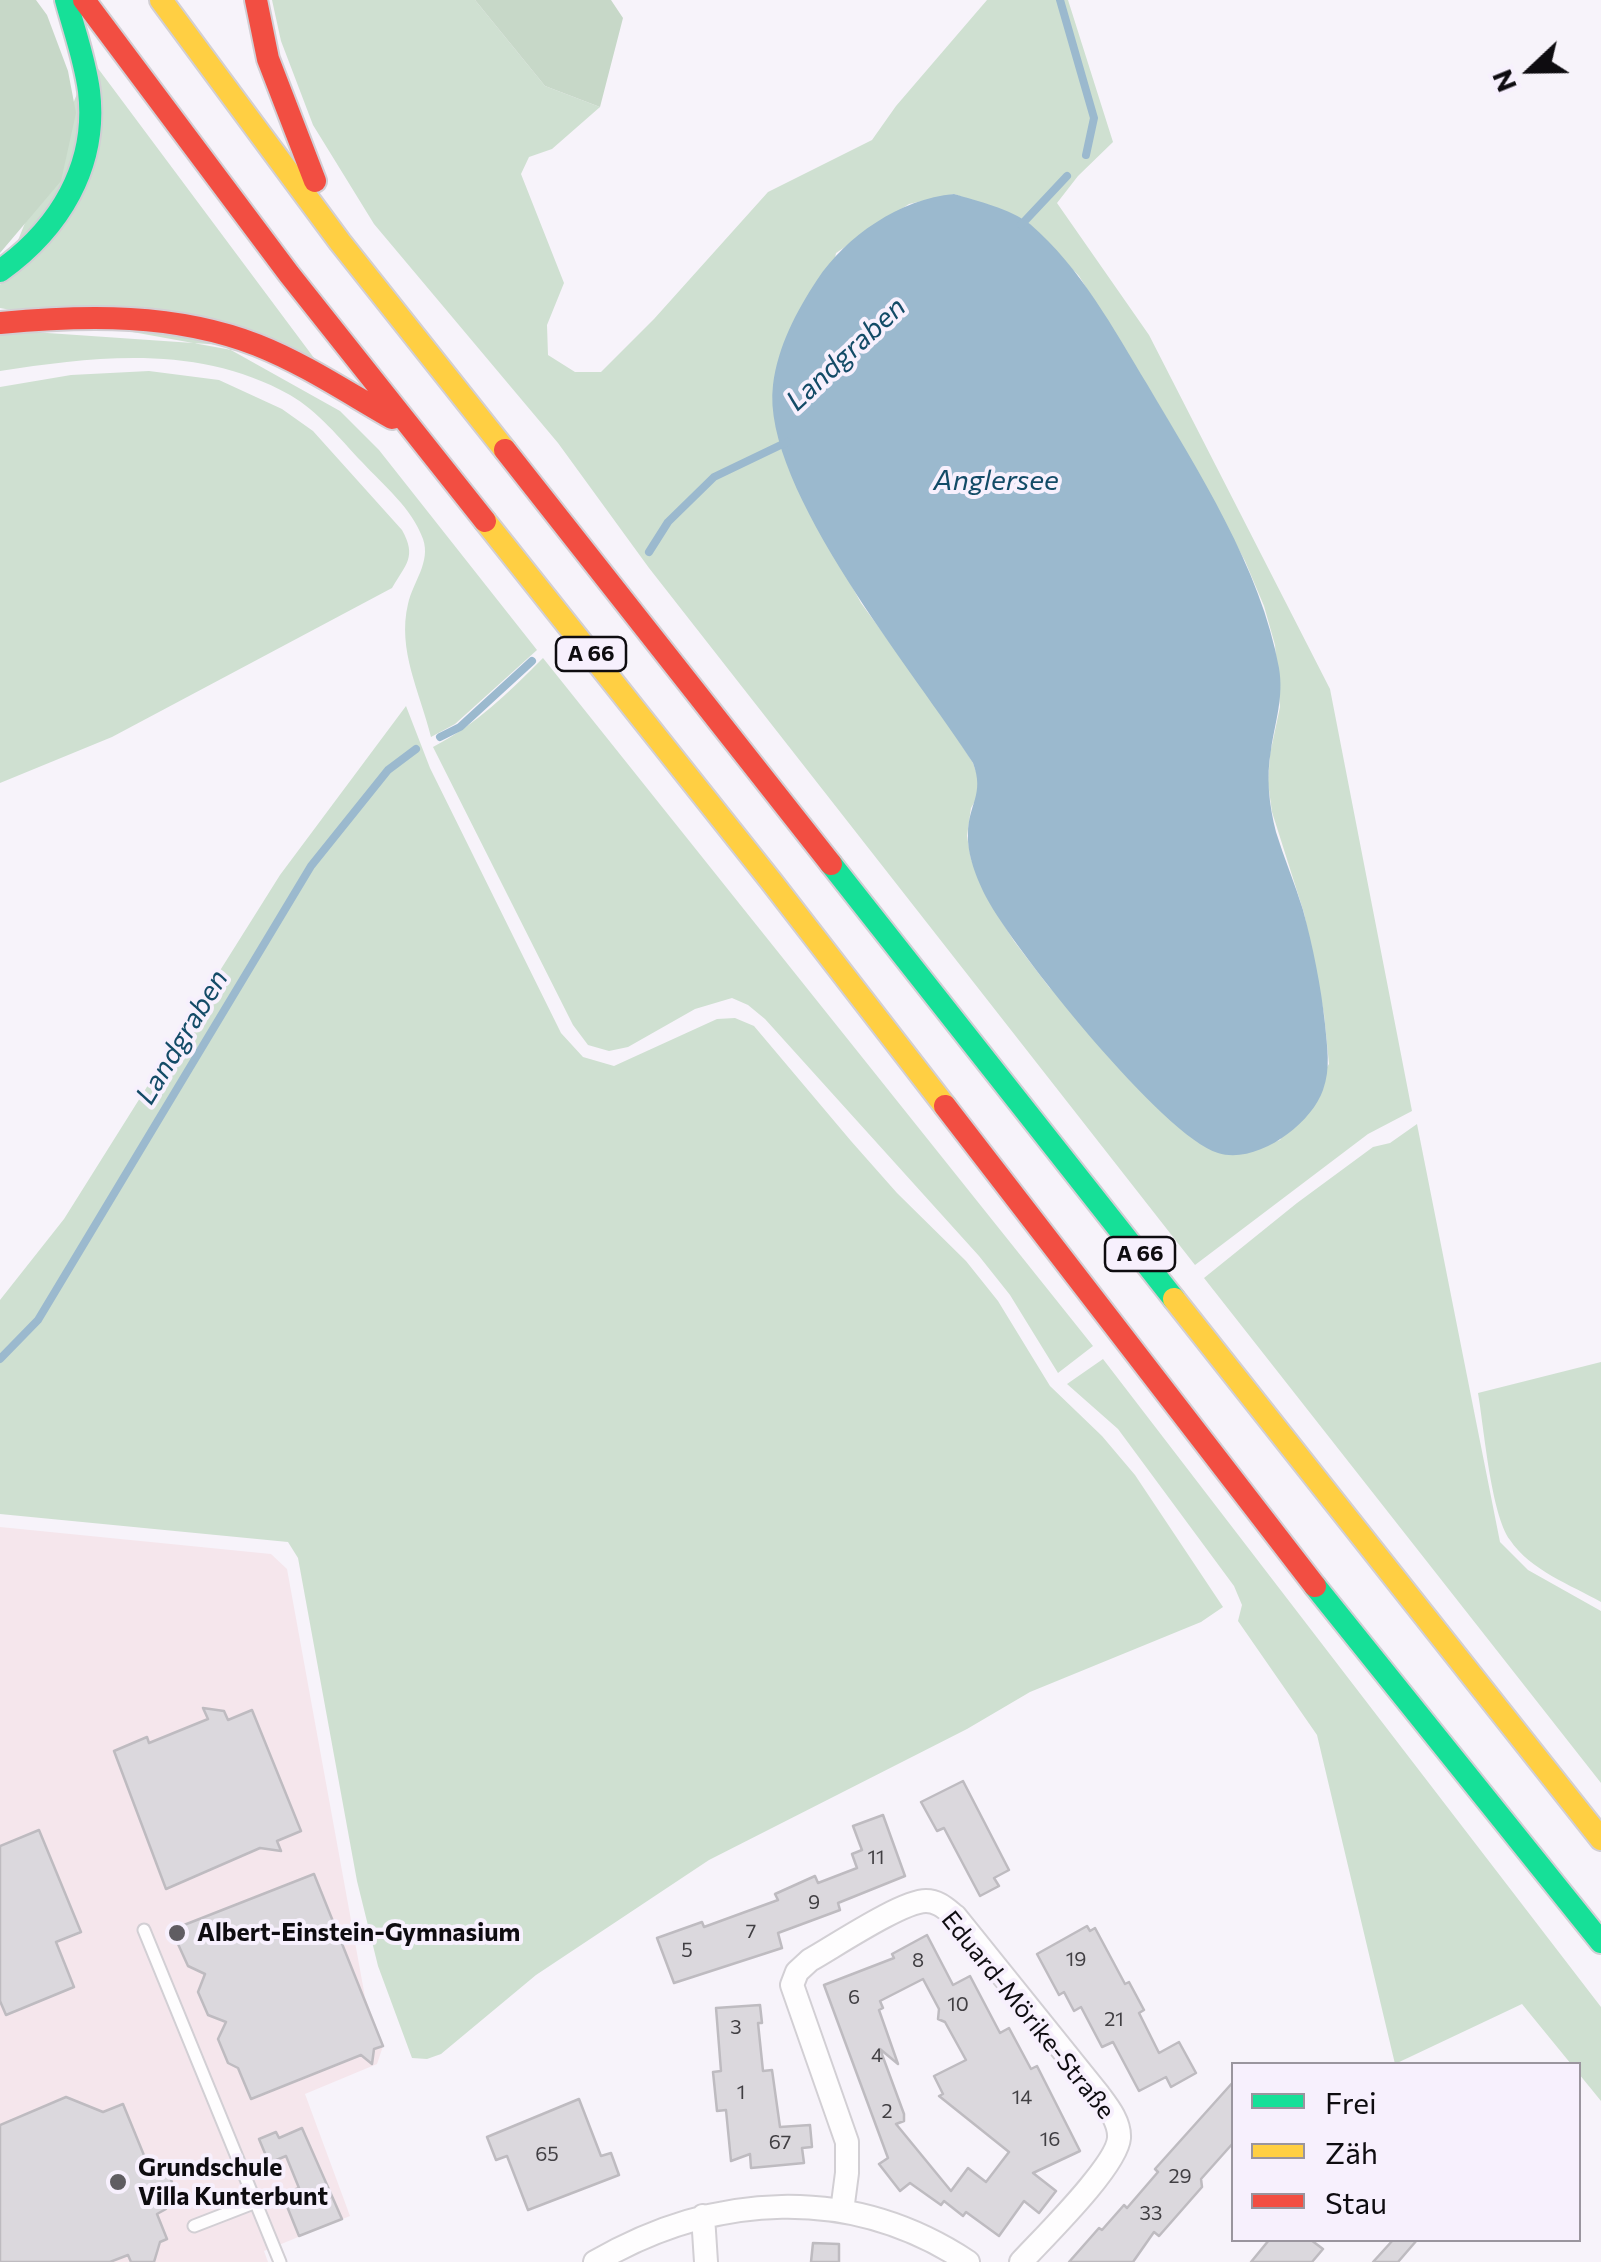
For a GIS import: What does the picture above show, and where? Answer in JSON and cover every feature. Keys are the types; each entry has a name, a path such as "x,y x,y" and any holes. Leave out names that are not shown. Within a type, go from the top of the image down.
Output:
{"highway":[{"path":"0,271 28,251 52,224 70,196 88,144 89,90 66,0"},
{"name":"A 66","path":"84,0 288,274 771,881 1269,1528 1601,1942"},
{"name":"A 66","path":"160,0 340,242 1601,1839"},
{"path":"256,0 260,32 280,95 340,242"},
{"path":"0,323 106,318 179,324 218,332 288,360 410,428"}],"street":[{"name":"Eduard-Mörike-Straße","path":"842,2211 847,2142 792,1986 797,1972 810,1960 908,1906 927,1901 940,1904 955,1916 1099,2095 1114,2116 1120,2137 1112,2161 1022,2262"},
{"path":"596,2262 642,2238 703,2216 764,2205 797,2205 842,2211 910,2232 968,2262"},
{"path":"703,2216 706,2262"}],"lane":[{"path":"144,1930 280,2262"},
{"path":"194,2226 256,2202"}],"shaded area":[{"name":"Albert-Einstein-Gymnasium","path":"0,1527 271,1554 287,1569 365,1997 383,2046 377,2064 305,2094 350,2216 264,2251 268,2262 0,2262"}],"green space":[{"path":"0,0 36,0 47,15 68,71 76,113 61,181 0,253"},
{"path":"272,0 475,0 545,86 600,107 552,149 529,157 521,174 564,283 547,325 548,355 575,372 601,372 768,192 872,140 896,106 987,0 1068,0 1113,142 1057,203 1149,335 1330,689 1412,1111 1368,1134 1195,1265 649,568 558,443 374,224 313,125 281,41","holes":["954,194 1025,220 1079,276 1166,417 1245,561 1275,645 1280,707 1268,783 1272,812 1304,913 1324,1014 1329,1064 1280,1140 1233,1155 1049,987 1014,941 986,896 971,859 967,836 979,780 973,763 861,603 793,478 836,253 909,204"]},
{"path":"475,0 611,0 623,18 600,107 545,86"},
{"path":"91,59 320,366 0,308 0,285"},
{"path":"33,332 222,345 340,411 379,450 537,650 455,724 431,737 405,638 408,604 425,556 423,539 405,507 328,426 290,395 255,379 184,361 74,361 0,371 0,335"},
{"path":"149,371 219,380 282,409 313,431 402,530 409,547 408,560 392,588 112,737 0,783 0,387 71,375"},
{"path":"543,658 1093,1346 1058,1373 1010,1295 979,1256 765,1019 748,1005 732,998 695,1009 628,1047 609,1051 588,1045 573,1025 433,747 478,718"},
{"path":"406,706 430,768 561,1033 583,1057 614,1066 717,1019 735,1018 754,1026 897,1193 966,1261 998,1301 1050,1386 1102,1436 1135,1475 1223,1607 1201,1622 1030,1692 967,1729 709,1860 536,1975 441,2054 427,2059 412,2058 378,1966 357,1881 298,1558 288,1542 0,1514 0,1300 64,1219 280,875"},
{"path":"1417,1124 1500,1542 1528,1570 1601,1611 1601,1783 1204,1278 1373,1147 1390,1143"},
{"path":"1103,1359 1601,2007 1601,2101 1581,2076 1581,2062 1569,2062 1522,2004 1395,2062 1317,1735 1238,1621 1242,1605 1234,1586 1118,1429 1067,1384"},
{"path":"1601,1362 1601,1602 1528,1560 1510,1540 1493,1491 1478,1393"}],"water":[{"name":"Anglersee","path":"954,194 994,206 1030,224 1080,279 1122,342 1206,486 1258,594 1279,668 1278,709 1269,760 1270,801 1313,952 1328,1066 1317,1103 1295,1128 1265,1148 1233,1155 1218,1153 1194,1140 1163,1114 1092,1039 1002,923 983,890 969,850 969,824 977,792 973,763 848,580 791,475 776,427 773,385 784,343 809,292 843,249 876,222 914,203"}],"building":[{"path":"203,1708 224,1711 228,1720 252,1710 301,1831 277,1841 281,1851 260,1848 166,1889 114,1751 147,1737 149,1743 208,1719"},
{"path":"963,1781 1009,1870 994,1878 999,1886 980,1896 944,1828 937,1831 921,1802"},
{"path":"883,1815 905,1876 838,1903 840,1910 778,1933 782,1948 674,1983 657,1938 702,1922 704,1927 778,1900 775,1894 815,1876 818,1883 857,1868 852,1854 862,1850 853,1826"},
{"path":"39,1830 81,1932 56,1942 74,1987 6,2015 0,2001 0,1846"},
{"path":"314,1874 383,2046 374,2049 372,2064 361,2055 251,2099 238,2068 228,2063 218,2039 226,2022 208,2015 198,1992 205,1974 188,1966 178,1944 184,1925"},
{"path":"1087,1926 1090,1931 1095,1928 1125,1984 1129,1982 1159,2053 1179,2042 1196,2073 1171,2087 1166,2077 1139,2091 1113,2042 1102,2047 1081,2007 1074,2011 1064,1992 1059,1995 1037,1954"},
{"path":"927,1935 953,1985 970,1976 1000,2033 1009,2028 1031,2069 1037,2066 1080,2151 1033,2173 1056,2191 1039,2213 1024,2201 999,2236 966,2212 963,2216 944,2201 941,2205 910,2183 900,2191 879,2164 888,2158 824,1985 894,1958 892,1954","holes":["923,1979 939,2009 938,2019 945,2022 966,2060 934,2076 943,2094 939,2096 1009,2152 986,2182 968,2168 951,2191 896,2124 904,2121 904,2114 880,2049 898,2064 879,2010 883,2008 880,2001"]},
{"path":"760,2005 763,2071 772,2070 780,2127 810,2125 812,2147 802,2148 804,2163 751,2168 750,2154 731,2161 726,2110 717,2111 713,2072 721,2071 716,2008"},
{"path":"1231,2084 1231,2145 1201,2179 1202,2187 1159,2236 1154,2232 1133,2262 1069,2262 1099,2228 1102,2230 1124,2205 1127,2208 1158,2172 1155,2169"},
{"path":"66,2097 103,2112 123,2104 150,2170 165,2164 173,2185 164,2203 166,2209 157,2214 167,2239 160,2242 154,2262 131,2262 128,2255 110,2262 0,2262 0,2125"},
{"path":"579,2099 601,2156 611,2153 619,2175 528,2210 507,2156 496,2160 487,2137"},
{"path":"302,2128 342,2219 299,2236 282,2194 299,2188 286,2156 269,2163 259,2139 276,2132 279,2138"},
{"path":"1267,2242 1314,2242 1323,2249 1312,2262 1251,2262"},
{"path":"1391,2242 1415,2242 1398,2262 1373,2262"},
{"path":"813,2243 839,2244 839,2262 811,2262"}],"waterway":[{"name":"Landgraben","path":"1060,0 1094,118 1086,155"},
{"name":"Landgraben","path":"1021,225 1067,176"},
{"name":"Landgraben","path":"649,552 668,522 714,477 787,442"},
{"name":"Landgraben","path":"440,737 460,727 532,661"},
{"name":"Landgraben","path":"0,1359 38,1320 311,866 388,770 416,749"}],"traffic: fast":[{"path":"0,271 40,236 56,215 70,193 87,145 89,91 66,0"},
{"path":"831,864 1174,1299"},
{"path":"1315,1586 1601,1942"}],"traffic: slow":[{"path":"161,0 340,242 505,450"},
{"path":"485,521 945,1106"},
{"path":"1174,1299 1601,1839"}],"traffic: jam":[{"path":"84,0 289,274 485,521"},
{"path":"256,0 268,59 315,181"},
{"path":"0,323 97,318 194,327 257,345 292,361 392,418"},
{"path":"505,450 831,864"},
{"path":"945,1106 1315,1586"}],"place":[{"name":"Albert-Einstein-Gymnasium","path":"177,1933"},
{"name":"Grundschule Villa Kunterbunt","path":"118,2182"}]}
